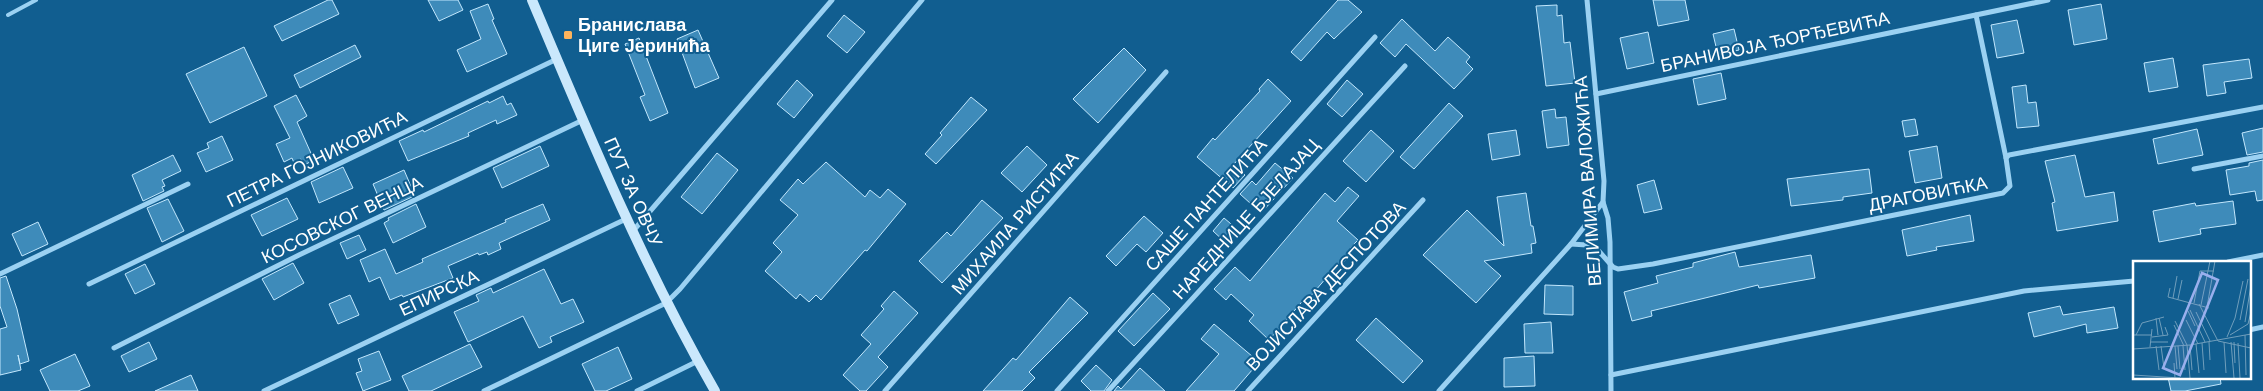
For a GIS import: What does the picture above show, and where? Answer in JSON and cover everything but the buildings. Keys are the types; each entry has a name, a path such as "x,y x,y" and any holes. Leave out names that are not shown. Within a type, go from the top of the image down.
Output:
{"street":[{"name":"ПУТ ЗА ОВЧУ","path":"532,0 632,233 666,303 715,391"},
{"path":"632,233 832,0"},
{"path":"484,391 666,303 680,289 922,0"},
{"name":"ВЕЛИМИРА ВАЛОЖИЋА","path":"1587,0 1604,181 1603,202 1608,218 1611,391"},
{"name":"БРАНИВОЈА ЂОРЂЕВИЋА","path":"1596,94 2048,0"},
{"path":"1976,15 2006,158"},
{"name":"САШЕ ПАНТЕЛИЋА","path":"1057,391 1375,37"},
{"name":"ПЕТРА ГОЈНИКОВИЋА","path":"89,284 558,59"},
{"name":"НАРЕДНИЦЕ БЈЕЛАЈАЦ","path":"1108,391 1405,66"},
{"name":"МИХАИЛА РИСТИЋА","path":"884,391 1166,72"},
{"name":"ДРАГОВИЋКА","path":"1570,244 1587,244 1603,254 1618,269 1629,269 2003,193 2010,186 2006,158 2013,154 2263,107"},
{"name":"КОСОВСКОГ ВЕНЦА","path":"114,348 299,255 583,120"},
{"path":"2194,169 2263,156"},
{"path":"0,274 188,184"},
{"name":"ВОЈИСЛАВА ДЕСПОТОВА","path":"1248,391 1423,200"},
{"path":"1439,391 1570,244 1603,202"},
{"name":"ЕПИРСКА","path":"264,391 626,219"},
{"path":"2233,261 2263,255"},
{"path":"1611,375 2024,290 2133,281"},
{"path":"2250,330 2263,327"},
{"path":"637,391 698,361"}],"lane":[{"path":"8,15 36,0"}],"place":[{"name":"Бранислава Циге Јеринића","path":"568,35"}]}
